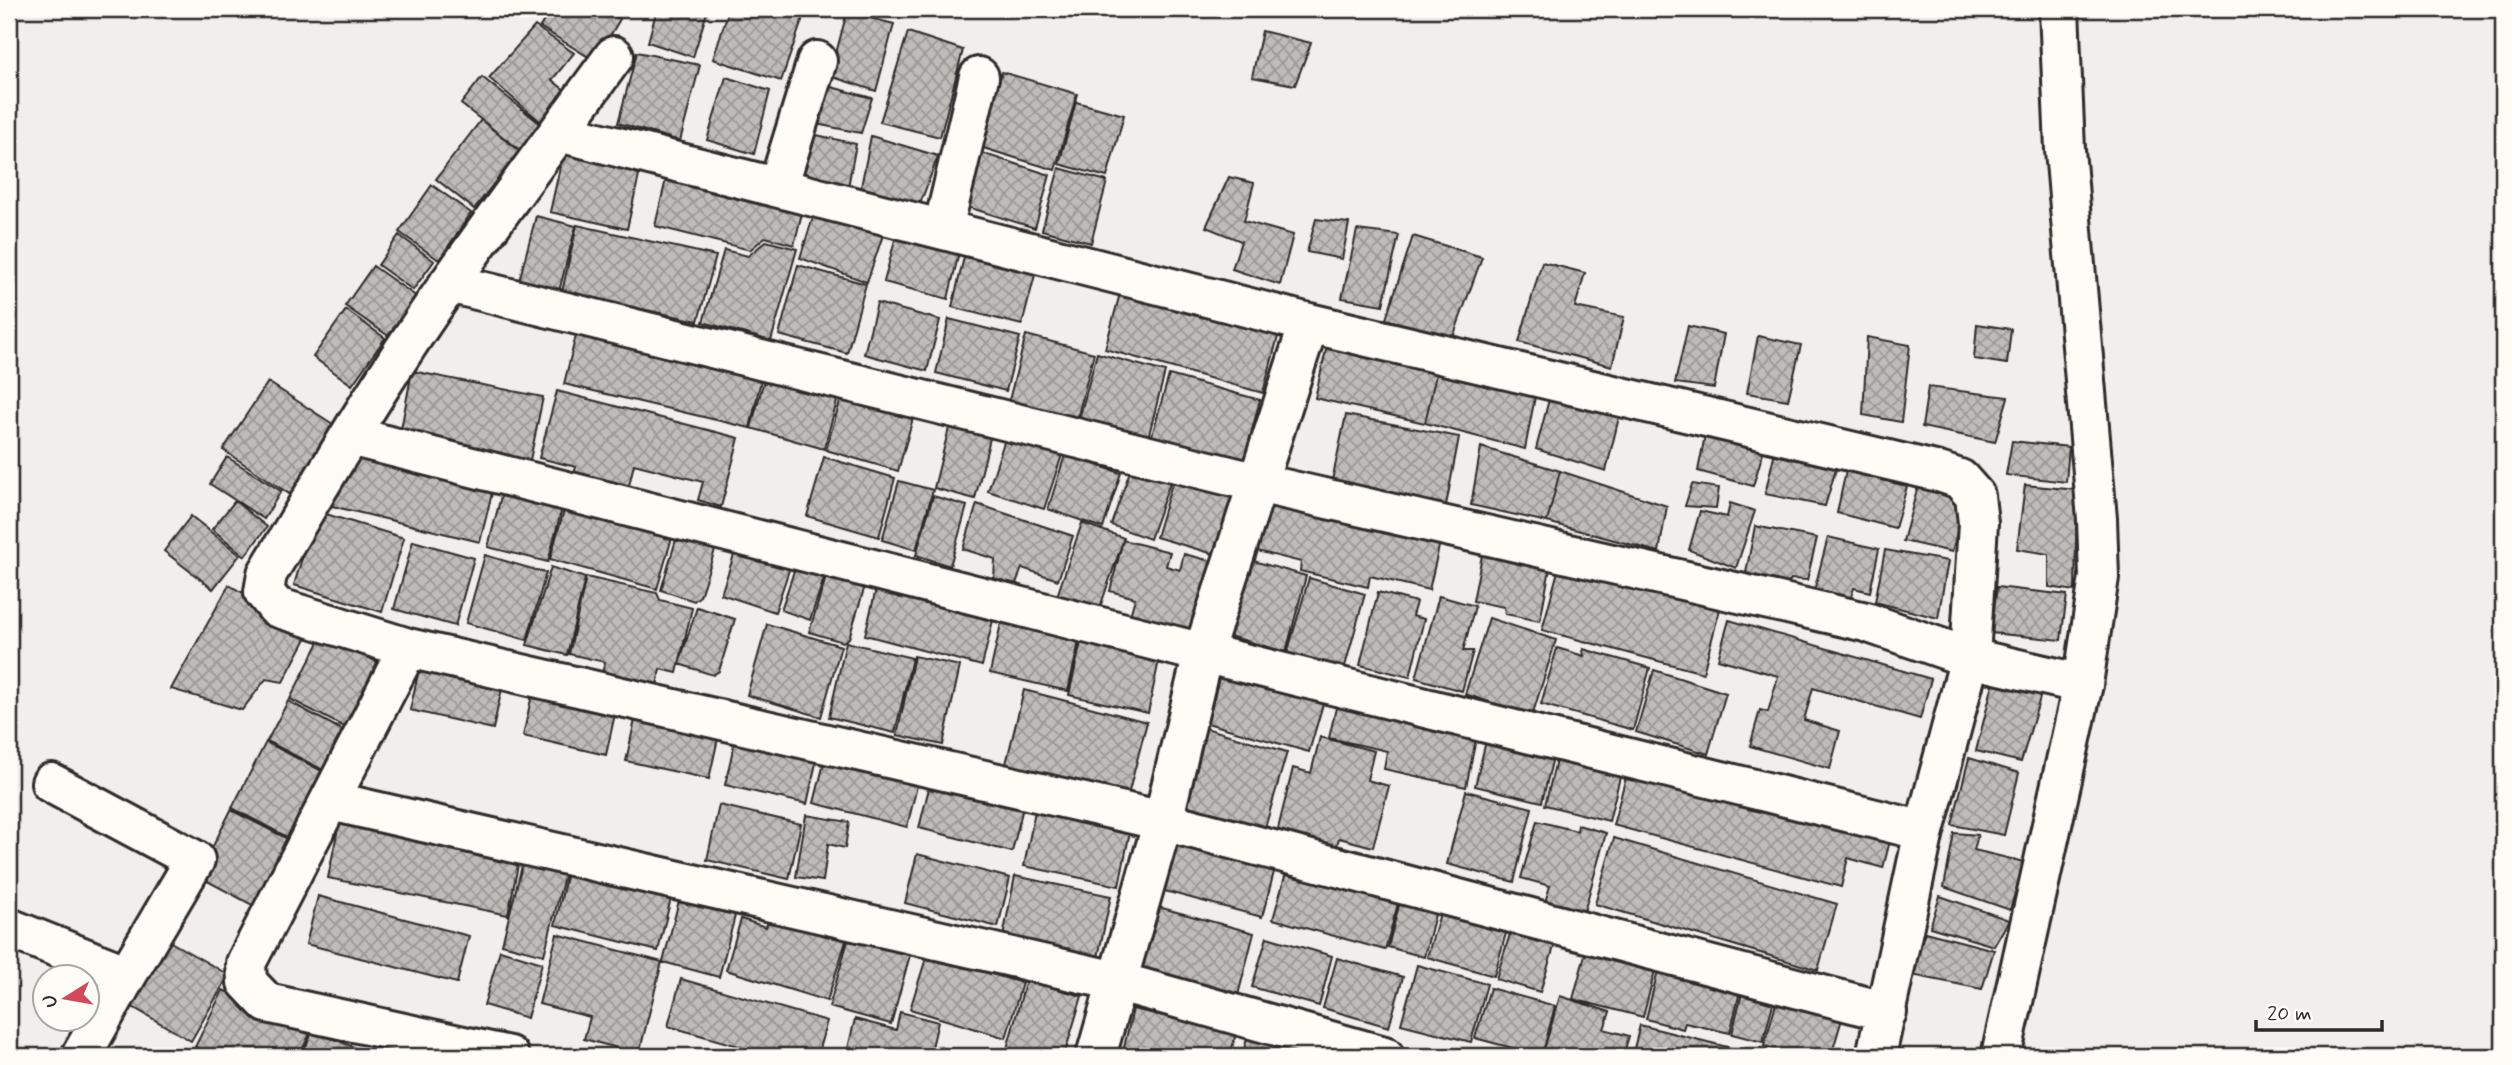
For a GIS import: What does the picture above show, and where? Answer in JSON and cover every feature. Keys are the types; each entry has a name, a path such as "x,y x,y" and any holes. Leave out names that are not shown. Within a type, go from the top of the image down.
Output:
{"street":[{"path":"2001,1056 2083,684 2099,577 2065,150 2059,9"},
{"path":"614,56 449,283 349,436 267,574 264,593 276,607 408,648 1163,821 1887,1012"},
{"path":"778,187 817,61"},
{"path":"943,229 979,77"},
{"path":"559,132 1309,323 1961,478 1975,496 1978,523 1970,658 1924,831 1876,1056"},
{"path":"449,283 1258,483 1866,622 1970,658 2083,684"},
{"path":"1096,1056 1163,821 1203,653 1309,323"},
{"path":"349,436 1203,653 1924,831"},
{"path":"408,648 246,963 247,982 267,1003 445,1049 509,1056"},
{"path":"51,783 195,860 81,1056"},
{"path":"331,801 1116,981 1384,1056"},
{"path":"9,928 127,975"}],"building":[{"path":"551,9 603,9 620,19 595,61 540,27"},
{"path":"657,9 708,9 693,57 648,42"},
{"path":"729,9 806,9 781,81 713,59"},
{"path":"847,12 894,24 876,91 830,76"},
{"path":"535,26 574,53 552,80 567,92 541,122 489,78"},
{"path":"1262,31 1311,43 1295,85 1252,77"},
{"path":"908,32 963,50 940,137 880,122"},
{"path":"637,52 700,65 680,141 618,123"},
{"path":"1002,72 1077,94 1055,170 980,147"},
{"path":"482,77 542,125 521,151 461,104"},
{"path":"726,77 770,91 754,154 707,140"},
{"path":"824,85 872,98 861,133 811,123"},
{"path":"1076,102 1124,115 1107,177 1059,164"},
{"path":"481,120 519,151 474,209 436,179"},
{"path":"808,133 856,144 848,187 799,175"},
{"path":"871,136 938,156 920,204 861,187"},
{"path":"565,145 642,162 627,229 550,212"},
{"path":"972,150 1050,175 1035,228 958,204"},
{"path":"1059,168 1107,181 1091,243 1042,230"},
{"path":"667,175 803,209 794,245 765,237 750,250 655,226"},
{"path":"1229,177 1254,183 1244,221 1293,235 1280,285 1232,269 1241,241 1206,227"},
{"path":"432,185 471,213 439,260 399,232"},
{"path":"817,205 885,229 867,282 800,258"},
{"path":"536,216 576,226 558,295 518,285"},
{"path":"1316,219 1349,223 1342,259 1307,252"},
{"path":"577,225 716,256 698,321 562,292"},
{"path":"1357,230 1399,235 1383,305 1342,298"},
{"path":"897,232 960,248 948,299 884,282"},
{"path":"399,235 434,261 413,290 378,265"},
{"path":"1413,236 1482,257 1452,340 1386,319"},
{"path":"766,241 797,249 771,341 703,322 724,250 748,256"},
{"path":"965,253 1036,271 1022,325 952,307"},
{"path":"1542,262 1585,273 1575,307 1624,317 1612,366 1519,342"},
{"path":"798,265 866,284 847,353 779,335"},
{"path":"373,266 420,299 393,339 345,306"},
{"path":"1122,286 1280,329 1263,393 1105,349"},
{"path":"877,303 940,320 927,371 864,354"},
{"path":"346,310 385,338 352,385 313,357"},
{"path":"949,319 1020,337 1006,391 936,373"},
{"path":"579,323 764,367 750,428 564,384"},
{"path":"1977,324 2011,329 2007,364 1974,359"},
{"path":"1688,326 1724,334 1714,388 1675,383"},
{"path":"1026,335 1094,353 1076,423 1008,404"},
{"path":"1758,336 1801,345 1788,400 1747,393"},
{"path":"1329,337 1439,361 1425,423 1315,398"},
{"path":"1867,337 1910,345 1901,422 1863,415"},
{"path":"1097,353 1165,372 1147,442 1078,423"},
{"path":"1439,361 1537,386 1525,449 1425,423"},
{"path":"767,369 840,390 824,449 751,428"},
{"path":"412,371 543,397 530,460 400,435"},
{"path":"1169,375 1260,400 1243,464 1151,439"},
{"path":"268,382 339,428 294,497 223,450"},
{"path":"1928,387 2008,397 1995,442 1922,427"},
{"path":"1552,388 1621,409 1606,471 1536,449"},
{"path":"557,391 739,438 721,507 698,500 703,482 634,464 627,494 572,480 576,467 539,458"},
{"path":"843,391 915,411 898,471 826,450"},
{"path":"1346,415 1459,437 1444,516 1330,490"},
{"path":"951,420 992,430 975,499 934,488"},
{"path":"1707,425 1767,439 1753,486 1698,471"},
{"path":"1006,436 1062,455 1044,509 988,491"},
{"path":"2012,441 2069,447 2066,482 2006,475"},
{"path":"1481,447 1560,471 1547,522 1471,505"},
{"path":"1776,447 1839,459 1825,506 1765,494"},
{"path":"356,455 493,489 480,542 328,505"},
{"path":"1065,455 1121,473 1103,528 1048,509"},
{"path":"227,457 281,491 264,519 210,484"},
{"path":"824,457 895,478 879,537 807,516"},
{"path":"1135,457 1174,471 1150,539 1111,525"},
{"path":"1848,461 1910,476 1895,528 1837,513"},
{"path":"1176,470 1227,486 1235,499 1217,555 1156,537"},
{"path":"1560,471 1667,506 1659,552 1547,522"},
{"path":"1920,479 1966,496 1952,552 1903,541"},
{"path":"899,481 933,490 916,550 882,540"},
{"path":"1692,484 1719,488 1716,508 1685,506"},
{"path":"2025,485 2077,490 2075,591 2049,587 2049,554 2017,549"},
{"path":"502,492 562,508 548,562 488,547"},
{"path":"933,496 967,506 950,566 916,555"},
{"path":"1270,496 1441,538 1429,590 1370,576 1368,587 1300,571 1301,562 1257,551"},
{"path":"235,501 267,527 245,556 212,529"},
{"path":"566,503 673,534 657,589 550,559"},
{"path":"1730,503 1755,511 1736,568 1689,550 1700,511 1727,517"},
{"path":"977,504 1073,536 1058,580 1022,568 1015,586 994,579 995,559 963,549"},
{"path":"316,511 404,538 382,612 294,585"},
{"path":"191,516 240,555 213,589 164,551"},
{"path":"1082,523 1124,538 1099,610 1057,596"},
{"path":"1755,526 1817,538 1807,580 1791,579 1784,590 1745,578"},
{"path":"678,533 717,544 700,596 694,601 661,590"},
{"path":"1828,537 1879,549 1870,592 1854,588 1849,603 1813,595"},
{"path":"1123,540 1170,552 1166,566 1180,570 1184,554 1215,562 1195,636 1129,619 1135,598 1110,591"},
{"path":"413,541 474,558 455,626 394,609"},
{"path":"738,543 792,561 775,612 721,594"},
{"path":"1483,550 1551,563 1540,621 1505,614 1504,607 1473,601"},
{"path":"1885,550 1948,561 1938,618 1875,602"},
{"path":"485,555 546,573 527,640 466,623"},
{"path":"1250,560 1306,576 1286,652 1229,636"},
{"path":"797,562 826,572 810,620 781,610"},
{"path":"551,567 585,578 567,655 527,645"},
{"path":"1559,567 1720,609 1703,673 1542,630"},
{"path":"827,574 865,586 849,638 843,642 809,632"},
{"path":"586,577 657,593 660,600 692,608 677,673 660,669 657,686 602,673 605,662 569,654"},
{"path":"1309,578 1365,594 1344,670 1287,654"},
{"path":"229,585 310,631 283,682 266,679 242,710 171,689"},
{"path":"877,585 994,616 982,666 865,635"},
{"path":"1997,587 2067,595 2061,640 1991,633"},
{"path":"1378,592 1416,602 1412,616 1424,619 1410,677 1360,665"},
{"path":"1439,596 1475,606 1463,651 1473,651 1462,691 1416,678"},
{"path":"697,607 735,619 719,671 713,675 679,664"},
{"path":"1489,618 1556,640 1532,716 1465,694"},
{"path":"1002,619 1080,637 1068,691 990,673"},
{"path":"1729,620 1931,679 1920,719 1813,688 1804,720 1840,731 1830,769 1750,746 1760,710 1768,712 1778,676 1718,659"},
{"path":"767,624 841,646 821,717 747,695"},
{"path":"323,634 379,663 346,728 290,699"},
{"path":"846,642 912,658 895,733 829,717"},
{"path":"1081,642 1159,660 1148,713 1069,695"},
{"path":"1557,648 1584,656 1583,649 1650,668 1633,730 1541,704"},
{"path":"422,656 505,675 493,729 410,710"},
{"path":"914,656 960,666 943,745 897,735"},
{"path":"1222,667 1325,697 1309,752 1207,723"},
{"path":"1654,670 1726,693 1708,754 1636,732"},
{"path":"1994,680 2042,691 2021,762 1976,751"},
{"path":"535,681 618,700 606,755 523,736"},
{"path":"1024,690 1147,722 1127,799 1005,768"},
{"path":"1339,695 1416,712 1414,725 1476,739 1466,787 1384,769 1387,751 1329,738"},
{"path":"288,701 344,731 323,770 267,741"},
{"path":"638,706 721,725 709,779 626,761"},
{"path":"1202,727 1287,752 1265,828 1181,804"},
{"path":"737,731 819,749 807,804 725,785"},
{"path":"1488,733 1555,749 1542,802 1475,786"},
{"path":"1320,737 1374,751 1367,780 1389,786 1373,847 1339,838 1335,852 1276,837 1293,768 1311,773"},
{"path":"266,742 322,771 289,838 232,808"},
{"path":"1559,749 1623,765 1609,821 1545,805"},
{"path":"826,755 919,778 907,827 814,803"},
{"path":"1969,758 2019,773 2004,835 1952,825"},
{"path":"1629,766 1891,837 1883,868 1848,858 1841,887 1613,825"},
{"path":"931,780 1024,803 1012,852 919,828"},
{"path":"1466,791 1532,808 1514,882 1447,864"},
{"path":"719,805 801,824 789,879 707,860"},
{"path":"1036,806 1131,826 1119,886 1024,866"},
{"path":"231,810 288,839 254,906 198,876"},
{"path":"806,815 849,822 845,848 828,844 823,881 796,877"},
{"path":"1537,821 1577,831 1578,825 1606,833 1584,912 1545,902 1550,886 1521,878"},
{"path":"339,823 519,860 508,915 328,878"},
{"path":"1177,829 1278,857 1262,917 1161,890"},
{"path":"1954,833 1978,835 1974,850 2024,862 2010,910 1944,887"},
{"path":"1614,838 1837,904 1818,970 1595,904"},
{"path":"525,854 567,865 544,955 502,944"},
{"path":"917,854 1010,878 998,927 905,903"},
{"path":"1289,862 1401,893 1385,950 1273,919"},
{"path":"569,864 673,890 658,951 555,925"},
{"path":"1015,876 1111,896 1098,957 1003,937"},
{"path":"1402,894 1438,903 1424,957 1388,947"},
{"path":"318,896 469,936 457,983 306,944"},
{"path":"1940,896 2009,920 1994,946 1930,927"},
{"path":"680,897 736,912 719,977 663,962"},
{"path":"1151,905 1254,933 1237,999 1133,972"},
{"path":"1442,907 1508,926 1494,976 1427,957"},
{"path":"770,915 847,938 827,1001 726,970 741,919 766,927"},
{"path":"1514,921 1558,934 1540,992 1496,979"},
{"path":"1925,932 1994,950 1982,989 1912,975"},
{"path":"557,934 662,962 639,1054 584,1039 590,1017 539,1004"},
{"path":"160,936 229,975 191,1041 131,1006"},
{"path":"849,937 910,955 891,1024 829,1007"},
{"path":"1267,937 1332,956 1319,1006 1252,987"},
{"path":"1589,940 1658,959 1643,1017 1573,999"},
{"path":"500,950 542,963 527,1018 484,1005"},
{"path":"927,955 1022,983 1006,1038 910,1009"},
{"path":"1337,958 1403,977 1389,1027 1323,1008"},
{"path":"1661,958 1743,979 1730,1033 1685,1023 1683,1029 1646,1019"},
{"path":"1417,965 1487,984 1471,1042 1401,1024"},
{"path":"681,979 827,1021 817,1056 763,1056 763,1053 668,1026"},
{"path":"1026,980 1082,996 1064,1056 1005,1056"},
{"path":"1745,980 1777,988 1763,1042 1732,1034"},
{"path":"1490,988 1555,1006 1542,1056 1475,1038"},
{"path":"1780,989 1845,1009 1831,1056 1799,1056 1764,1046"},
{"path":"223,990 310,1034 299,1056 213,1056 195,1047"},
{"path":"1560,996 1610,1012 1604,1029 1629,1036 1623,1056 1542,1056"},
{"path":"1133,1009 1236,1033 1230,1056 1122,1056"},
{"path":"900,1012 938,1022 930,1056 846,1056 855,1019 896,1030"},
{"path":"1640,1025 1763,1056 1632,1056"},
{"path":"313,1030 375,1056 302,1056"},
{"path":"1248,1035 1325,1056 1242,1056"},
{"path":"937,1046 973,1056 935,1056"}]}
